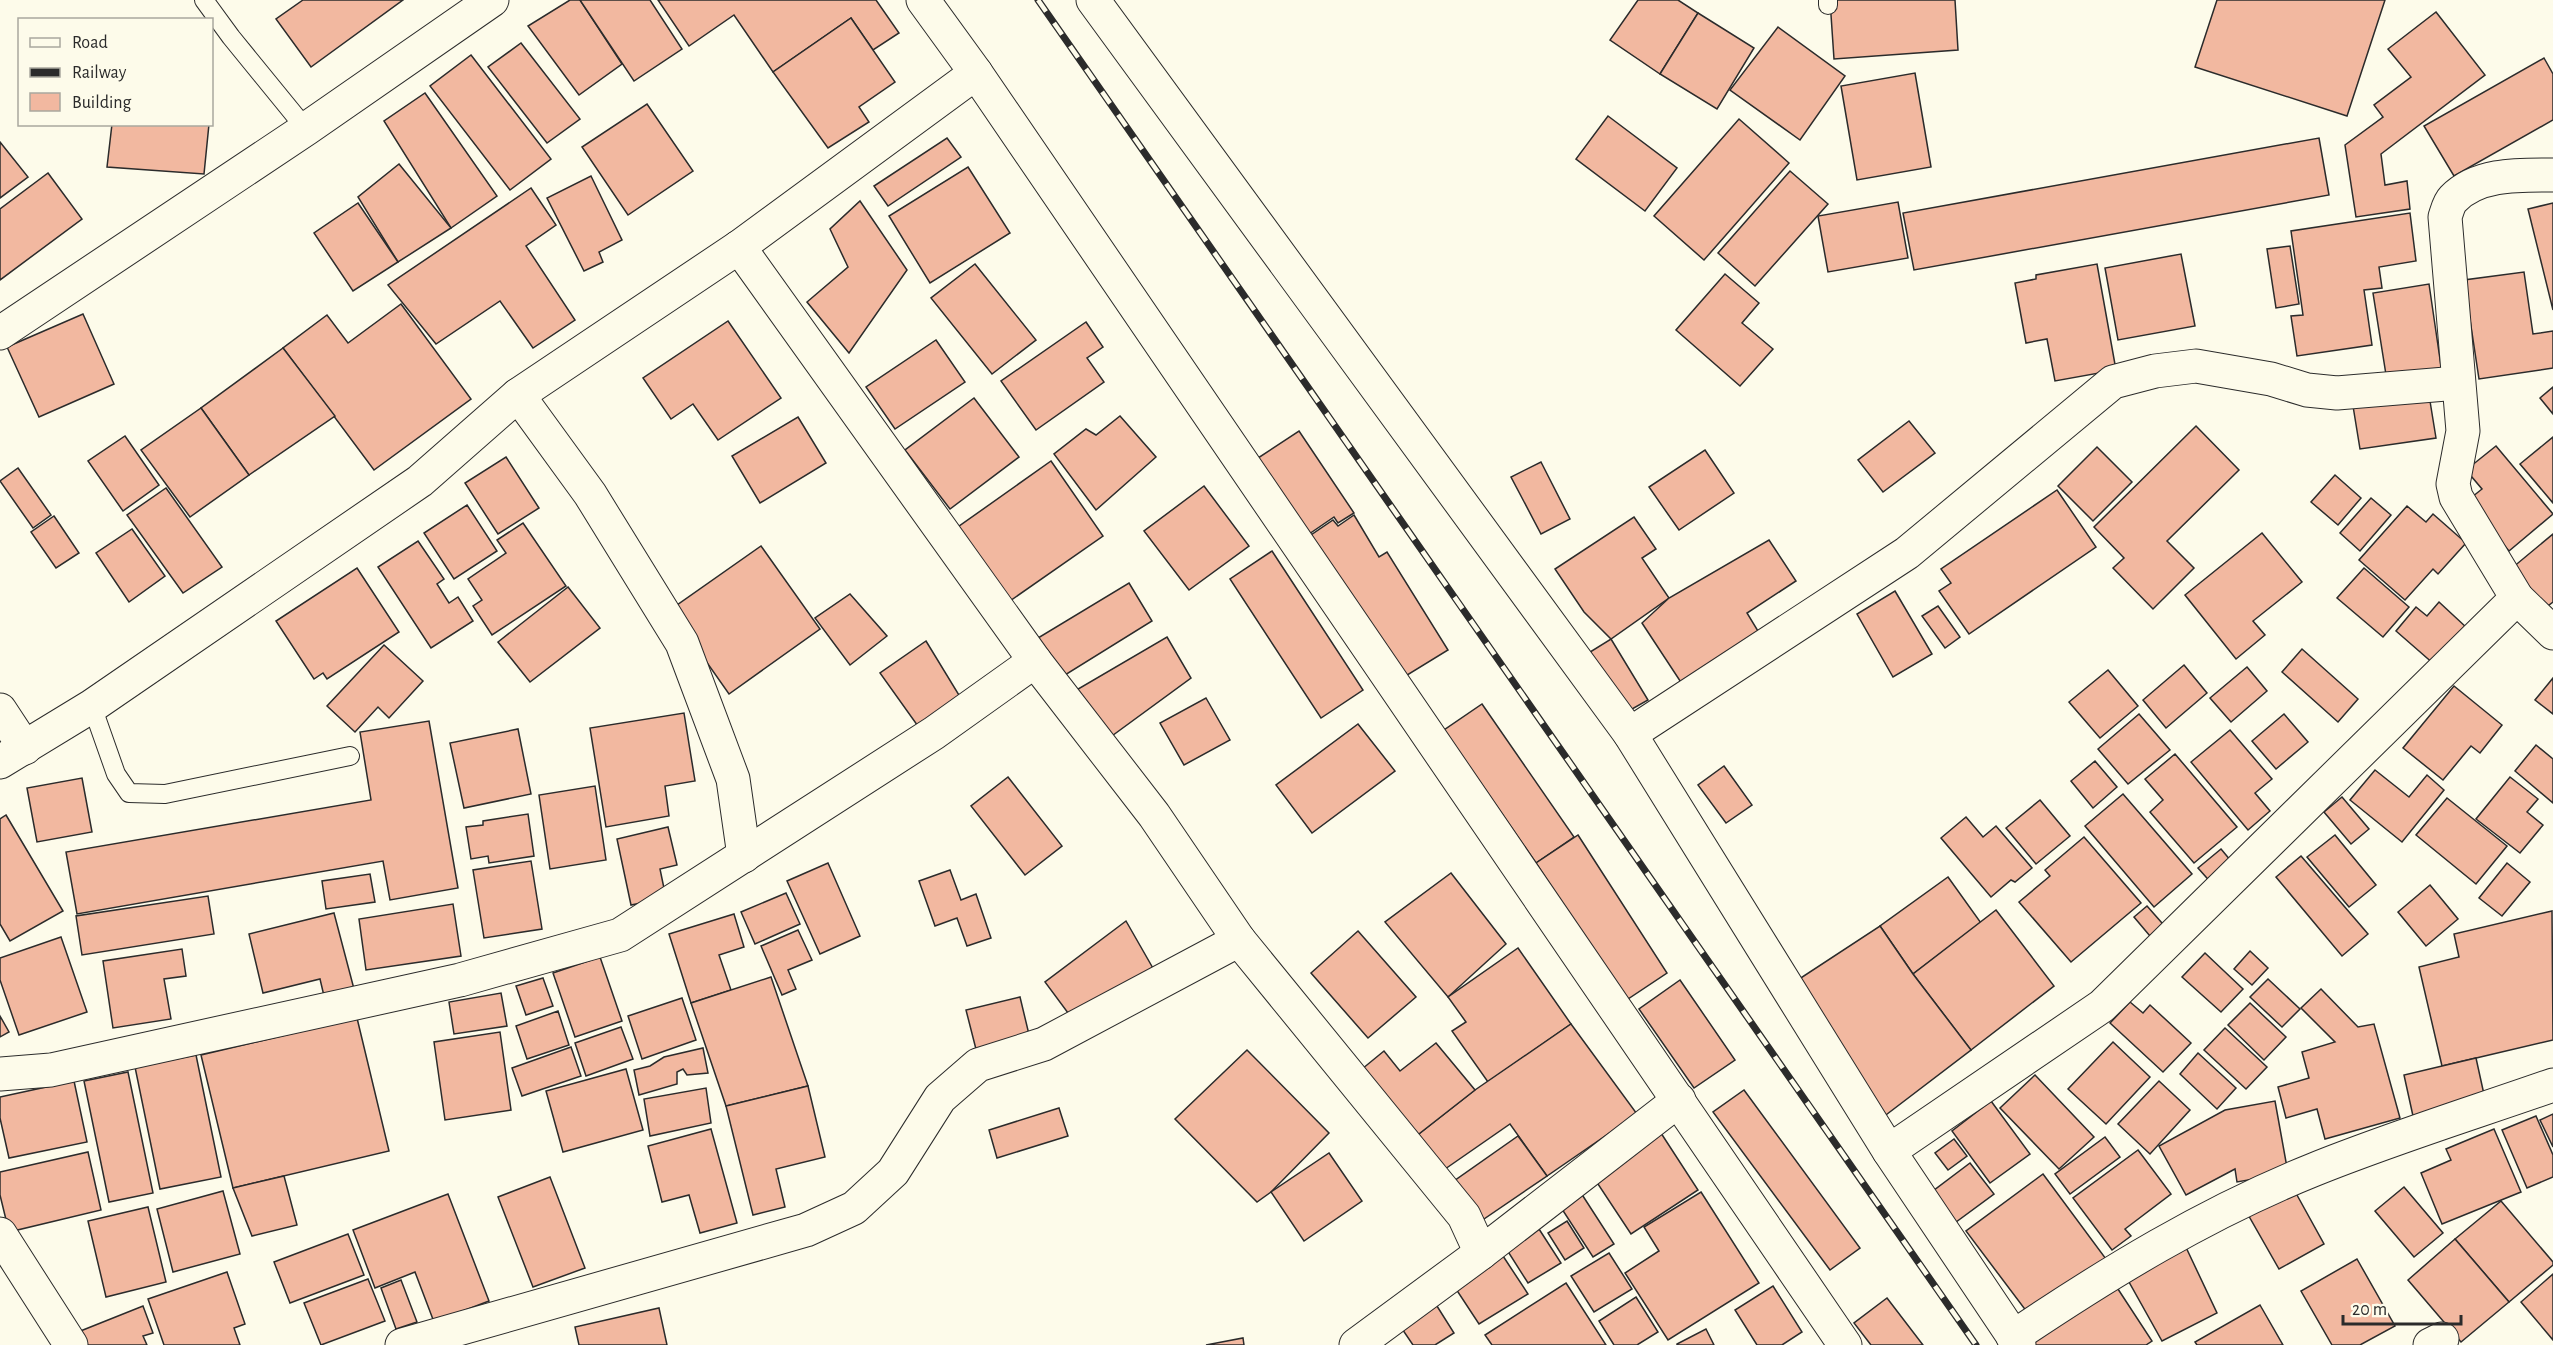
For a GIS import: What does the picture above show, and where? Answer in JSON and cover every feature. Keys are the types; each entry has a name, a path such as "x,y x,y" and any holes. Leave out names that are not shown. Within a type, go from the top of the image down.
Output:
{"street":[{"path":"0,333 306,129 492,0"},
{"path":"922,0 976,74 1845,1345"},
{"path":"1093,0 1630,734 1889,1151 2016,1341 2105,1276 2238,1204 2313,1170 2553,1085"},
{"path":"0,710 12,755 92,706 420,482 518,395 739,247 976,74"},
{"path":"2553,175 2503,176 2469,187 2451,200 2445,216 2463,431 2453,484 2456,497 2517,598 2553,633"},
{"path":"739,247 1035,661 1154,815 1239,940 1464,1216 1481,1253"},
{"path":"1630,734 1907,554 2114,382 2155,371 2196,366 2271,379 2307,390 2337,393 2458,383"},
{"path":"518,395 590,494 682,644 733,778 744,856"},
{"path":"1889,1151 2102,1006 2517,598"},
{"path":"0,1074 51,1070 460,980 620,935 854,783 934,734 1035,661"},
{"path":"402,1345 806,1230 854,1208 893,1172 940,1098 978,1065 1044,1044 1239,940"},
{"path":"1356,1345 1481,1253 1679,1100"},
{"path":"0,1234 71,1345"}],"lane":[{"path":"204,0 306,129"},
{"path":"92,706 116,774 129,793 165,794 350,756"}],"building":[{"path":"303,0 403,0 311,67 276,19"},
{"path":"570,0 580,0 622,64 579,95 528,26"},
{"path":"580,0 650,0 682,49 634,81"},
{"path":"658,0 876,0 899,33 873,50 851,18 773,72 734,15 689,46"},
{"path":"1638,0 1678,0 1698,13 1660,74 1610,40"},
{"path":"1830,0 1955,0 1958,50 1834,59"},
{"path":"2217,0 2385,0 2347,116 2195,67"},
{"path":"2436,12 2485,75 2381,154 2385,185 2407,181 2410,209 2356,217 2345,145 2383,117 2374,105 2411,77 2388,49"},
{"path":"1698,13 1754,48 1717,109 1660,74"},
{"path":"851,18 895,82 859,107 869,122 828,148 773,72"},
{"path":"1778,27 1845,76 1800,140 1730,90"},
{"path":"521,43 580,119 547,143 488,67"},
{"path":"471,55 551,159 510,190 430,86"},
{"path":"2544,58 2553,74 2553,120 2454,176 2424,126"},
{"path":"1915,73 1931,167 1857,180 1841,86"},
{"path":"425,93 497,196 451,228 384,121"},
{"path":"647,104 693,171 628,215 582,147"},
{"path":"1608,116 1677,168 1645,211 1576,159"},
{"path":"1739,119 1789,163 1704,260 1654,216"},
{"path":"112,126 209,126 204,174 107,167"},
{"path":"947,138 961,157 888,206 874,186"},
{"path":"2319,138 2329,195 1914,270 1903,213"},
{"path":"0,142 28,177 0,198"},
{"path":"399,164 451,228 398,262 358,197"},
{"path":"968,167 1010,233 930,283 889,216"},
{"path":"1790,171 1828,204 1755,286 1718,253"},
{"path":"48,173 82,219 0,280 0,209"},
{"path":"591,176 622,240 599,252 603,262 584,271 547,198"},
{"path":"531,188 556,225 526,246 575,320 533,348 500,301 436,344 388,285"},
{"path":"860,201 907,270 849,353 807,302 848,267 830,229"},
{"path":"1898,202 1908,258 1828,272 1818,216"},
{"path":"358,203 398,262 353,291 314,233"},
{"path":"2553,203 2553,310 2528,209"},
{"path":"2410,213 2416,261 2379,267 2382,288 2364,290 2372,345 2297,356 2291,316 2303,315 2291,231"},
{"path":"2290,246 2299,304 2276,308 2267,249"},
{"path":"2181,254 2195,326 2118,340 2105,268"},
{"path":"975,264 1036,340 992,374 931,298"},
{"path":"2097,264 2116,370 2055,381 2047,339 2026,343 2015,283 2036,279 2036,275"},
{"path":"2524,272 2533,334 2553,331 2553,368 2479,379 2464,280"},
{"path":"1725,274 1759,303 1742,323 1773,349 1740,386 1676,330"},
{"path":"2429,284 2442,373 2387,381 2373,293"},
{"path":"401,304 471,399 374,470 283,348 327,315 348,343"},
{"path":"83,314 114,384 39,417 7,347"},
{"path":"728,321 781,398 718,440 693,404 671,419 643,378"},
{"path":"1086,322 1103,347 1087,358 1104,382 1036,430 1001,381"},
{"path":"936,340 965,382 895,429 866,387"},
{"path":"283,348 335,416 249,475 201,408"},
{"path":"2553,387 2553,414 2540,398"},
{"path":"2429,395 2436,438 2360,449 2353,406"},
{"path":"974,398 1019,457 950,509 905,450"},
{"path":"201,408 249,475 190,517 141,450"},
{"path":"1120,416 1156,457 1096,510 1054,454 1086,429 1096,435"},
{"path":"798,417 826,463 760,503 732,456"},
{"path":"1909,421 1935,453 1883,492 1858,460"},
{"path":"2196,426 2239,470 2167,541 2194,568 2153,609 2113,568 2124,558 2094,527"},
{"path":"1299,431 1354,513 1338,523 1334,517 1309,534 1258,458"},
{"path":"125,436 159,485 123,511 88,461"},
{"path":"2553,437 2553,503 2520,464"},
{"path":"2496,446 2553,514 2509,551 2467,501 2482,489 2466,470"},
{"path":"2097,447 2132,482 2093,521 2058,486"},
{"path":"1705,450 1734,493 1679,530 1649,487"},
{"path":"506,457 539,508 498,534 465,483"},
{"path":"1051,461 1103,536 1007,603 955,529"},
{"path":"1541,462 1570,519 1541,534 1511,477"},
{"path":"18,468 51,515 33,528 0,481"},
{"path":"2335,475 2361,498 2338,525 2311,502"},
{"path":"1204,486 1249,546 1189,590 1144,531"},
{"path":"166,488 222,567 183,593 127,515"},
{"path":"2057,490 2096,547 1969,634 1939,591 1951,583 1941,569"},
{"path":"2371,498 2391,515 2360,551 2340,533"},
{"path":"467,505 497,551 454,579 424,533"},
{"path":"2407,506 2426,522 2433,514 2466,543 2438,574 2433,569 2405,600 2359,560"},
{"path":"1354,515 1379,557 1387,552 1448,650 1404,677 1311,535 1333,520 1338,526"},
{"path":"54,516 79,553 56,568 31,532"},
{"path":"1634,517 1656,549 1642,558 1669,598 1611,639 1584,612 1555,569"},
{"path":"523,523 566,586 492,635 473,606 482,600 468,579 506,553 497,540"},
{"path":"132,529 165,576 129,602 96,553"},
{"path":"2262,533 2302,582 2253,621 2265,635 2236,659 2185,595"},
{"path":"2553,534 2553,602 2545,608 2512,568"},
{"path":"1769,540 1796,581 1747,613 1761,636 1686,690 1642,623 1669,598"},
{"path":"418,541 444,579 437,584 449,603 458,597 473,621 431,648 378,567"},
{"path":"761,546 820,629 729,694 670,610"},
{"path":"1272,551 1363,690 1321,718 1230,579"},
{"path":"357,568 399,632 327,679 323,673 314,679 276,621"},
{"path":"2364,568 2409,607 2383,637 2337,598"},
{"path":"1129,583 1152,621 1057,680 1033,641"},
{"path":"568,587 600,628 530,682 498,642"},
{"path":"1895,591 1932,654 1893,677 1857,614"},
{"path":"850,594 887,636 850,665 815,618"},
{"path":"2439,602 2467,628 2435,665 2396,631 2416,607 2427,616"},
{"path":"1938,606 1960,637 1945,648 1922,616"},
{"path":"1167,637 1191,678 1105,741 1073,692"},
{"path":"1611,639 1648,700 1618,717 1582,657"},
{"path":"926,641 962,700 920,729 880,673"},
{"path":"384,645 423,681 389,718 378,707 355,732 327,706"},
{"path":"2302,649 2358,699 2338,722 2282,672"},
{"path":"2184,665 2207,693 2166,728 2143,700"},
{"path":"2247,667 2267,691 2231,722 2210,698"},
{"path":"2108,670 2138,706 2100,738 2069,702"},
{"path":"2553,678 2553,714 2535,700"},
{"path":"2454,686 2502,725 2480,753 2471,746 2443,780 2403,748"},
{"path":"1206,698 1230,740 1184,765 1160,723"},
{"path":"1482,704 1574,837 1536,863 1444,730"},
{"path":"684,713 695,781 665,786 669,816 606,827 590,728"},
{"path":"2139,714 2170,750 2128,784 2098,749"},
{"path":"2284,714 2308,742 2276,769 2252,741"},
{"path":"429,721 458,888 390,900 383,861 77,914 66,852 371,800 360,732"},
{"path":"1358,724 1395,771 1312,833 1276,785"},
{"path":"518,729 531,794 464,808 450,743"},
{"path":"2230,730 2272,779 2255,793 2270,811 2248,830 2191,762"},
{"path":"2536,745 2553,759 2553,803 2515,771"},
{"path":"2175,754 2237,827 2194,863 2150,812 2163,800 2145,779"},
{"path":"2095,761 2117,787 2093,808 2071,781"},
{"path":"1724,766 1752,805 1726,823 1698,785"},
{"path":"2375,770 2409,797 2427,775 2444,790 2402,842 2350,800"},
{"path":"1008,777 1062,846 1025,875 971,806"},
{"path":"2510,777 2538,799 2527,812 2543,825 2520,853 2476,819"},
{"path":"82,778 92,832 37,842 27,788"},
{"path":"595,786 606,860 550,869 539,795"},
{"path":"2123,794 2192,874 2154,907 2085,826"},
{"path":"2342,797 2369,829 2351,844 2324,812"},
{"path":"2447,798 2507,846 2476,884 2416,835"},
{"path":"2040,800 2070,836 2036,864 2006,828"},
{"path":"528,814 534,856 489,863 488,856 471,859 466,827 483,825 483,821"},
{"path":"6,815 63,911 10,941 0,924 0,819"},
{"path":"1966,817 1983,837 1996,826 2032,868 2015,882 2011,880 1991,897 1941,838"},
{"path":"668,827 677,865 660,869 666,898 631,905 617,839"},
{"path":"1578,835 1667,973 1625,1001 1536,863"},
{"path":"2335,835 2376,885 2349,907 2307,857"},
{"path":"2084,837 2141,903 2071,962 2019,902 2050,876 2045,870"},
{"path":"2221,849 2236,867 2214,886 2198,868"},
{"path":"2301,856 2368,934 2342,956 2276,877"},
{"path":"531,861 542,929 484,938 473,870"},
{"path":"828,863 860,936 820,954 787,881"},
{"path":"2507,863 2530,882 2502,916 2479,898"},
{"path":"950,870 961,900 976,894 991,938 967,946 957,918 935,926 919,881"},
{"path":"1451,873 1506,944 1448,997 1385,922"},
{"path":"370,874 375,902 326,909 322,881"},
{"path":"1948,877 1981,923 1913,974 1880,926"},
{"path":"2430,885 2458,919 2426,946 2398,912"},
{"path":"786,893 800,924 755,944 741,912"},
{"path":"208,896 214,934 82,955 76,916"},
{"path":"453,904 461,956 366,970 359,919"},
{"path":"2147,906 2169,931 2155,942 2134,917"},
{"path":"1996,910 2054,986 1971,1050 1913,974"},
{"path":"2552,911 2553,1040 2442,1066 2419,967 2459,957 2454,934"},
{"path":"334,913 354,989 324,996 320,979 263,993 249,934"},
{"path":"734,914 744,947 719,955 731,990 691,1003 669,934"},
{"path":"1126,921 1154,970 1077,1025 1045,982"},
{"path":"1880,926 1971,1050 1878,1121 1790,985"},
{"path":"798,930 812,960 788,970 796,989 782,995 761,946"},
{"path":"1358,931 1416,997 1368,1038 1311,973"},
{"path":"61,937 87,1012 19,1035 0,980 0,958"},
{"path":"1518,948 1571,1024 1488,1082 1452,1031 1466,1022 1448,997"},
{"path":"182,949 186,976 164,979 171,1019 113,1028 103,961"},
{"path":"2250,951 2268,968 2252,985 2234,969"},
{"path":"2205,953 2243,989 2221,1012 2182,977"},
{"path":"600,957 622,1021 575,1037 553,973"},
{"path":"771,977 808,1086 726,1106 691,1003"},
{"path":"543,978 553,1006 526,1015 516,986"},
{"path":"2268,979 2300,1009 2282,1027 2250,997"},
{"path":"1680,980 1735,1060 1694,1088 1639,1009"},
{"path":"2321,989 2358,1027 2374,1024 2400,1118 2325,1139 2317,1109 2286,1118 2278,1087 2309,1078 2302,1052 2335,1042 2301,1008"},
{"path":"501,993 507,1026 454,1034 449,1002"},
{"path":"1020,997 1032,1047 979,1061 966,1010"},
{"path":"682,998 696,1040 642,1059 628,1016"},
{"path":"2130,1002 2143,1013 2150,1005 2191,1043 2163,1072 2110,1023"},
{"path":"2250,1003 2286,1037 2264,1060 2228,1025"},
{"path":"558,1011 569,1045 527,1059 516,1026"},
{"path":"0,1016 9,1032 0,1037"},
{"path":"357,1018 389,1151 233,1188 201,1055"},
{"path":"1571,1024 1637,1114 1547,1176 1510,1124 1435,1176 1415,1137 1475,1090"},
{"path":"621,1027 633,1059 586,1076 575,1043"},
{"path":"2225,1028 2267,1067 2246,1089 2204,1050"},
{"path":"500,1032 511,1110 445,1120 434,1042"},
{"path":"2113,1042 2150,1077 2106,1124 2068,1089"},
{"path":"1436,1043 1475,1090 1415,1137 1362,1069 1384,1051 1400,1071"},
{"path":"571,1047 581,1076 522,1096 512,1068"},
{"path":"703,1048 708,1073 687,1075 683,1069 677,1072 677,1084 639,1095 634,1070 650,1066 664,1057"},
{"path":"1247,1050 1329,1133 1271,1192 1257,1202 1175,1119"},
{"path":"2198,1053 2236,1088 2217,1109 2180,1074"},
{"path":"196,1055 221,1177 160,1189 135,1067"},
{"path":"2476,1058 2485,1099 2413,1116 2404,1075"},
{"path":"626,1069 643,1130 563,1152 546,1091"},
{"path":"128,1072 153,1193 109,1202 84,1081"},
{"path":"2035,1075 2094,1137 2059,1169 2000,1108"},
{"path":"74,1081 87,1142 9,1158 0,1118 0,1097"},
{"path":"2159,1081 2190,1110 2150,1154 2118,1124"},
{"path":"808,1086 825,1157 776,1169 785,1207 753,1215 726,1106"},
{"path":"706,1088 711,1123 650,1136 644,1099"},
{"path":"1744,1090 1860,1248 1830,1270 1713,1112"},
{"path":"1991,1101 2030,1154 1990,1183 1952,1131"},
{"path":"2275,1101 2288,1173 2237,1182 2235,1169 2186,1195 2159,1146 2225,1110"},
{"path":"1059,1108 1068,1136 997,1158 989,1130"},
{"path":"2553,1114 2553,1147 2540,1120"},
{"path":"2536,1116 2553,1155 2553,1177 2527,1188 2502,1130"},
{"path":"711,1129 737,1223 700,1233 689,1195 662,1202 648,1146"},
{"path":"2494,1129 2521,1192 2442,1224 2421,1173 2451,1160 2446,1149"},
{"path":"1659,1130 1698,1190 1631,1234 1592,1175"},
{"path":"1518,1136 1547,1176 1481,1221 1454,1181"},
{"path":"2105,1137 2120,1157 2070,1194 2055,1174"},
{"path":"1954,1139 1967,1156 1948,1170 1935,1153"},
{"path":"2138,1150 2171,1194 2125,1229 2131,1236 2112,1250 2073,1198"},
{"path":"88,1152 101,1210 9,1232 0,1195 0,1172"},
{"path":"1329,1153 1362,1201 1304,1241 1271,1192"},
{"path":"1970,1163 1994,1194 1952,1225 1929,1194"},
{"path":"2043,1174 2106,1259 2030,1316 1966,1231"},
{"path":"284,1176 297,1225 252,1236 233,1188"},
{"path":"550,1177 585,1268 533,1287 498,1197"},
{"path":"2292,1186 2324,1244 2279,1269 2246,1211"},
{"path":"2404,1187 2443,1233 2414,1257 2375,1211"},
{"path":"223,1191 240,1254 173,1272 157,1209"},
{"path":"1701,1192 1759,1283 1668,1340 1625,1273 1659,1251 1644,1227"},
{"path":"1581,1193 1614,1244 1593,1257 1560,1206"},
{"path":"448,1194 489,1301 434,1322 415,1272 375,1288 353,1230"},
{"path":"2501,1201 2553,1262 2553,1265 2509,1302 2455,1239"},
{"path":"148,1207 166,1282 106,1297 88,1221"},
{"path":"1567,1221 1584,1248 1565,1260 1548,1233"},
{"path":"1539,1229 1561,1263 1528,1283 1507,1250"},
{"path":"348,1234 364,1275 290,1303 274,1262"},
{"path":"2455,1239 2509,1302 2461,1342 2408,1280"},
{"path":"2183,1241 2217,1313 2162,1341 2124,1273"},
{"path":"1609,1253 1632,1289 1594,1312 1571,1276"},
{"path":"1503,1256 1528,1294 1479,1324 1454,1286"},
{"path":"2357,1259 2395,1326 2360,1345 2332,1345 2301,1291"},
{"path":"227,1272 245,1324 234,1328 240,1345 164,1345 148,1299"},
{"path":"2553,1274 2553,1340 2521,1302"},
{"path":"368,1279 385,1321 321,1345 304,1303"},
{"path":"401,1280 417,1322 396,1329 381,1288"},
{"path":"1566,1283 1606,1345 1492,1345 1485,1335"},
{"path":"1773,1286 1802,1332 1782,1345 1757,1345 1735,1310"},
{"path":"2116,1286 2152,1341 2146,1345 2035,1345 2032,1340"},
{"path":"1430,1295 1454,1333 1435,1345 1413,1345 1394,1317"},
{"path":"1636,1297 1658,1332 1637,1345 1614,1345 1599,1321"},
{"path":"1887,1298 1923,1345 1871,1345 1854,1323"},
{"path":"2260,1305 2283,1345 2197,1345 2195,1342"},
{"path":"143,1306 153,1333 143,1336 147,1345 83,1345 78,1332"},
{"path":"659,1308 667,1345 579,1345 575,1327"},
{"path":"1706,1329 1714,1345 1677,1345 1677,1344"},
{"path":"1243,1338 1244,1345 1206,1345"}],"railway":[{"path":"1038,0 1976,1345"}]}
